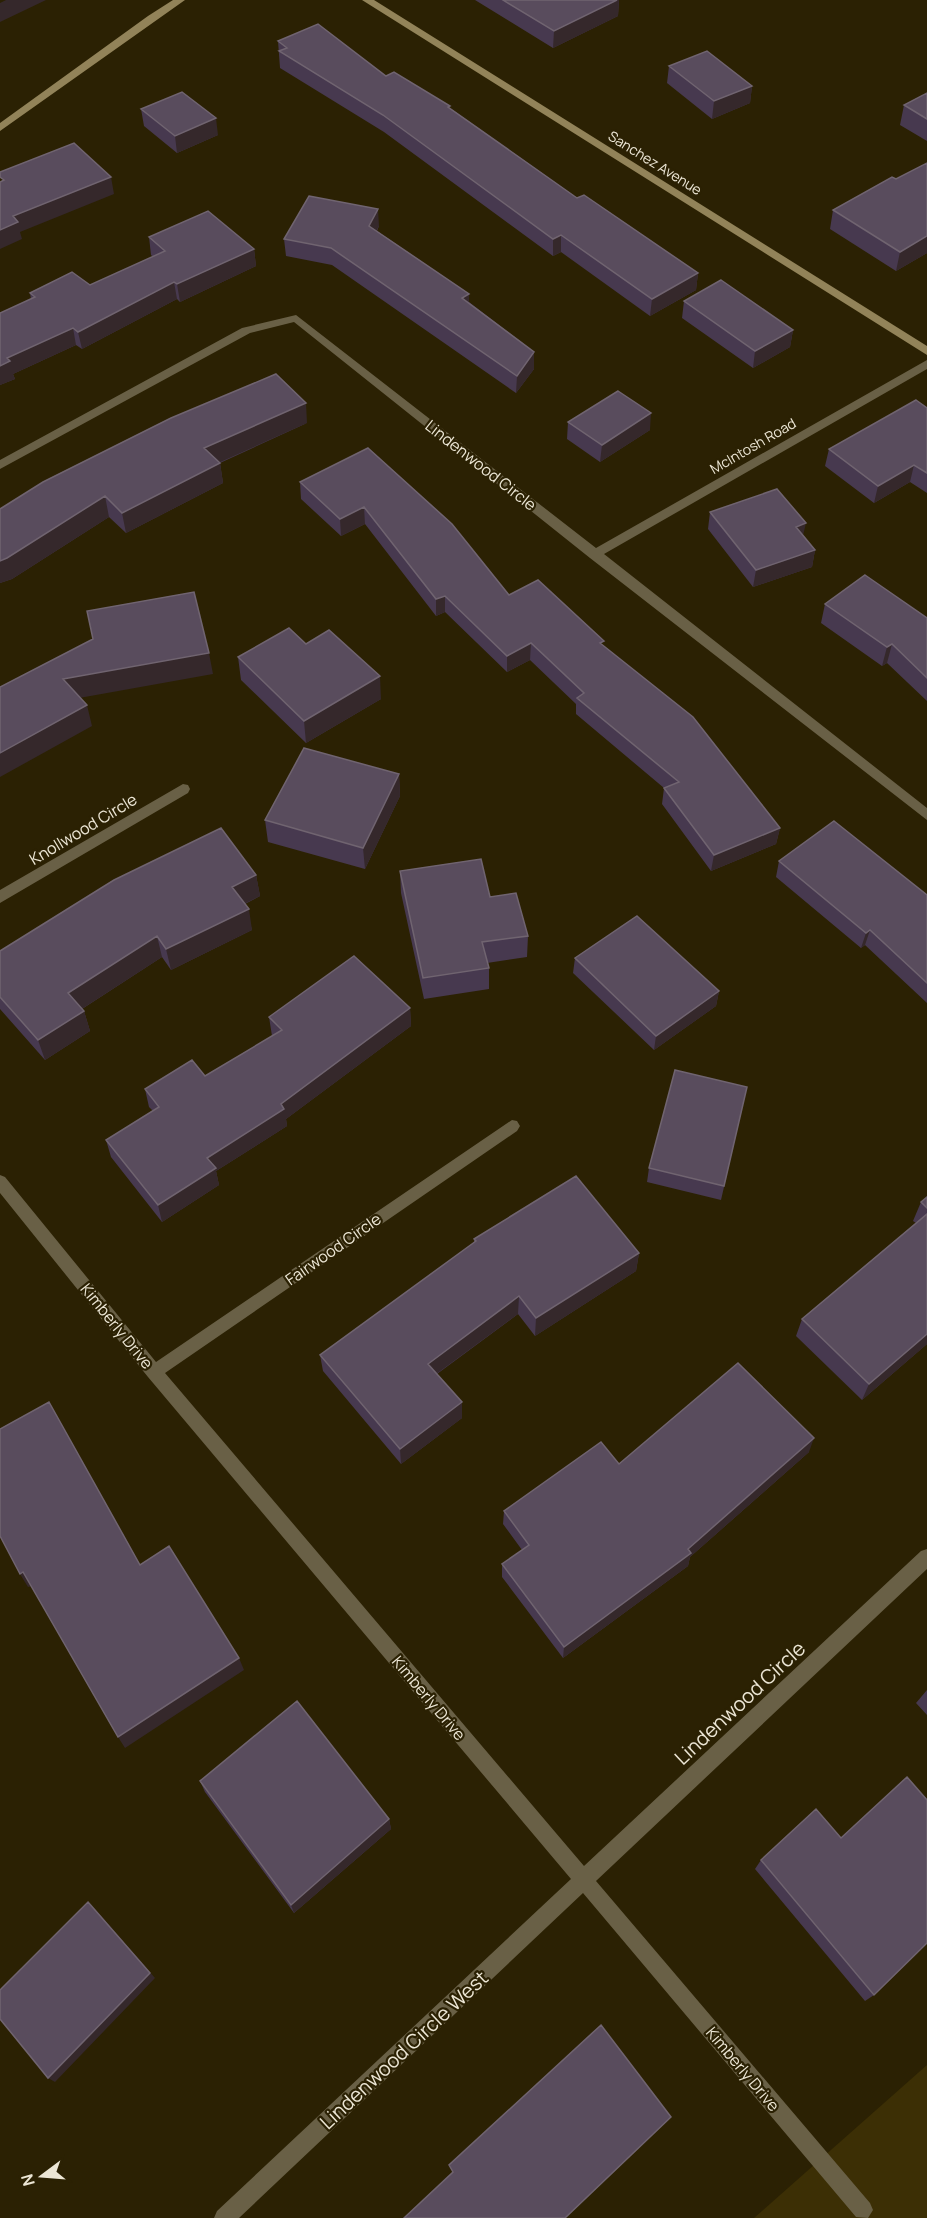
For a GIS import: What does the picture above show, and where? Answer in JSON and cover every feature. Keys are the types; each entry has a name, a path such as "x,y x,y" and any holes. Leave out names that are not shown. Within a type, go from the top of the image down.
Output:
{"street":[{"path":"0,128 151,18 180,0"},
{"name":"Sanchez Avenue","path":"367,0 927,351"},
{"name":"Lindenwood Circle","path":"0,465 246,330 296,318 927,815"},
{"name":"McIntosh Road","path":"594,555 927,364"},
{"name":"Knollwood Circle","path":"0,897 183,789"},
{"name":"Fairwood Circle","path":"154,1372 512,1126"},
{"name":"Kimberly Drive","path":"0,1182 154,1372 863,2210"},
{"name":"Lindenwood Circle","path":"584,1882 927,1557"},
{"name":"Lindenwood Circle West","path":"224,2218 584,1882"}],"shaded area":[{"path":"927,2065 927,2218 754,2218"}],"building":[{"path":"503,0 617,0 554,31"},
{"path":"318,24 386,76 394,72 450,106 448,107 577,198 584,195 698,273 652,299 561,235 553,239 383,115 279,51 287,48 278,41"},
{"path":"707,51 752,86 714,101 669,66"},
{"path":"182,92 216,118 175,136 141,109"},
{"path":"927,93 927,119 904,105"},
{"path":"74,143 111,177 13,216 18,222 0,230 0,182 4,180 0,177 0,172"},
{"path":"927,163 927,236 900,252 833,210 892,177 896,179"},
{"path":"309,196 378,209 369,226 469,294 462,298 534,352 517,376 331,248 284,239"},
{"path":"208,211 254,249 177,284 174,282 78,332 73,328 7,358 10,361 0,366 0,313 35,297 30,293 72,272 90,285 165,251 149,237"},
{"path":"721,280 793,330 755,351 684,301"},
{"path":"276,374 306,403 204,448 220,463 122,513 105,496 0,561 0,509 43,482 171,418"},
{"path":"618,391 651,413 602,445 568,422"},
{"path":"916,400 927,408 927,473 914,465 878,486 829,449"},
{"path":"368,448 452,524 509,595 538,580 604,641 600,643 693,717 780,828 714,855 664,788 679,782 577,698 584,693 531,643 507,656 445,596 436,599 364,507 340,519 300,482"},
{"path":"777,489 806,523 796,527 815,550 756,570 710,512"},
{"path":"865,575 927,618 927,678 892,644 887,647 825,604"},
{"path":"194,592 209,653 63,679 87,705 0,753 0,687 93,639 87,611"},
{"path":"289,628 306,644 329,630 380,676 304,721 238,657"},
{"path":"304,748 399,774 363,848 265,820"},
{"path":"834,821 927,895 927,983 870,930 866,933 779,861"},
{"path":"221,828 256,875 232,887 249,909 166,949 157,936 68,993 84,1011 38,1040 0,997 0,951 114,880"},
{"path":"481,859 490,897 516,893 528,936 482,942 489,968 423,978 400,871"},
{"path":"637,916 719,991 656,1036 575,958"},
{"path":"354,956 410,1008 281,1104 284,1109 207,1158 216,1168 158,1205 106,1140 159,1107 145,1089 192,1060 205,1076 282,1030 269,1017"},
{"path":"675,1070 747,1087 724,1186 649,1168"},
{"path":"576,1176 639,1253 536,1318 519,1296 428,1364 462,1402 400,1449 320,1355 476,1241 474,1239"},
{"path":"927,1197 927,1208 921,1202"},
{"path":"927,1214 927,1334 869,1384 802,1319"},
{"path":"738,1363 814,1438 688,1549 691,1553 564,1647 502,1564 529,1545 504,1511 601,1442 619,1464"},
{"path":"49,1402 140,1565 169,1546 239,1658 118,1737 23,1572 20,1574 0,1536 0,1429"},
{"path":"297,1701 389,1819 291,1905 200,1781"},
{"path":"907,1777 927,1800 927,1943 874,1995 761,1860 816,1809 841,1838"},
{"path":"88,1902 150,1973 48,2078 0,2019 0,1990"},
{"path":"601,2025 671,2117 565,2218 404,2218 453,2172 449,2165"}]}
